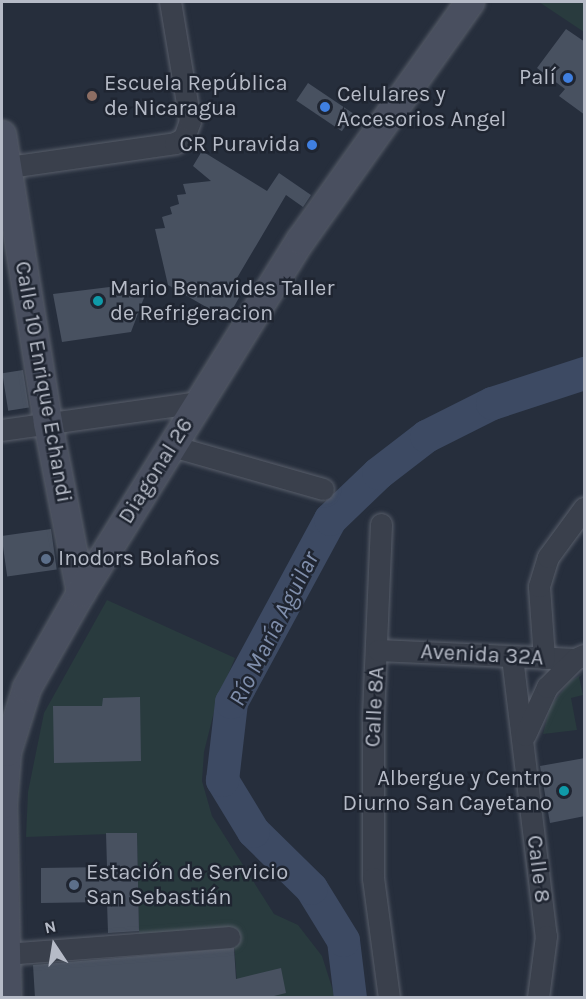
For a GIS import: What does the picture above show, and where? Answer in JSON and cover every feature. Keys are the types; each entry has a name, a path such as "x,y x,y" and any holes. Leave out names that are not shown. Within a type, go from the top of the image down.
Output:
{"main road":[{"name":"Diagonal 26","path":"7,998 3,804 14,687 81,593 301,240 470,2"},
{"name":"Calle 10 Enrique Echandi","path":"2,135 4,167 48,423 81,593"}],"street":[{"path":"4,167 175,143 184,138 190,121 170,2"},
{"path":"2,430 199,402"},
{"path":"172,446 323,489"},
{"path":"544,658 539,586 548,557 585,508"},
{"name":"Calle 8A","path":"381,524 378,650 373,718 373,878 389,998"},
{"name":"Avenida 32A","path":"378,650 512,657 580,657"},
{"name":"Calle 8","path":"512,657 524,739 546,936 538,998"},
{"path":"524,739 547,687 580,657"},
{"path":"5,954 229,938"}],"shaded area":[{"path":"539,2 584,2 584,32"},
{"path":"107,600 235,658 216,704 204,752 202,781 212,816 274,914 298,925 322,956 335,997 238,997 233,931 139,935 137,833 26,837 28,792 44,713"},
{"path":"584,673 579,677 583,695 571,698 577,730 543,734 550,707 570,681"}],"building":[{"name":"Palí","path":"566,29 585,42 585,115 559,96 565,89 537,68"},
{"name":"Celulares y Accesorios Angel","path":"308,83 354,114 342,131 296,100"},
{"path":"202,151 267,191 279,173 311,195 303,207 286,195 234,283 244,289 227,319 168,285 155,229 165,228 162,217 172,214 170,207 179,204 177,195 186,194 183,184 211,181 193,166"},
{"path":"150,282 131,332 62,342 53,294"},
{"path":"23,370 29,408 8,411 2,373"},
{"path":"51,529 57,570 7,577 2,536"},
{"path":"140,697 141,761 54,763 53,706 102,706 103,698"},
{"name":"Albergue y Centro Diurno San Cayetano","path":"585,758 585,816 550,823 540,766"},
{"path":"106,833 137,833 139,931 108,933 107,902 41,903 41,868 107,867"},
{"path":"234,948 236,979 281,968 286,993 266,998 35,998 33,965"}],"waterway":[{"name":"Río María Aguilar","path":"350,998 343,940 311,888 253,831 222,780 231,702 330,519 378,473 426,436 492,403 584,373"}],"place":[{"name":"Palí","path":"568,78"},
{"name":"Escuela República de Nicaragua","path":"92,96"},
{"name":"Celulares y Accesorios Angel","path":"325,107"},
{"name":"CR Puravida","path":"312,145"},
{"name":"Mario Benavides Taller de Refrigeracion","path":"98,301"},
{"name":"Inodors Bolaños","path":"46,559"},
{"name":"Albergue y Centro Diurno San Cayetano","path":"564,791"},
{"name":"Estación de Servicio San Sebastián","path":"74,885"}]}
